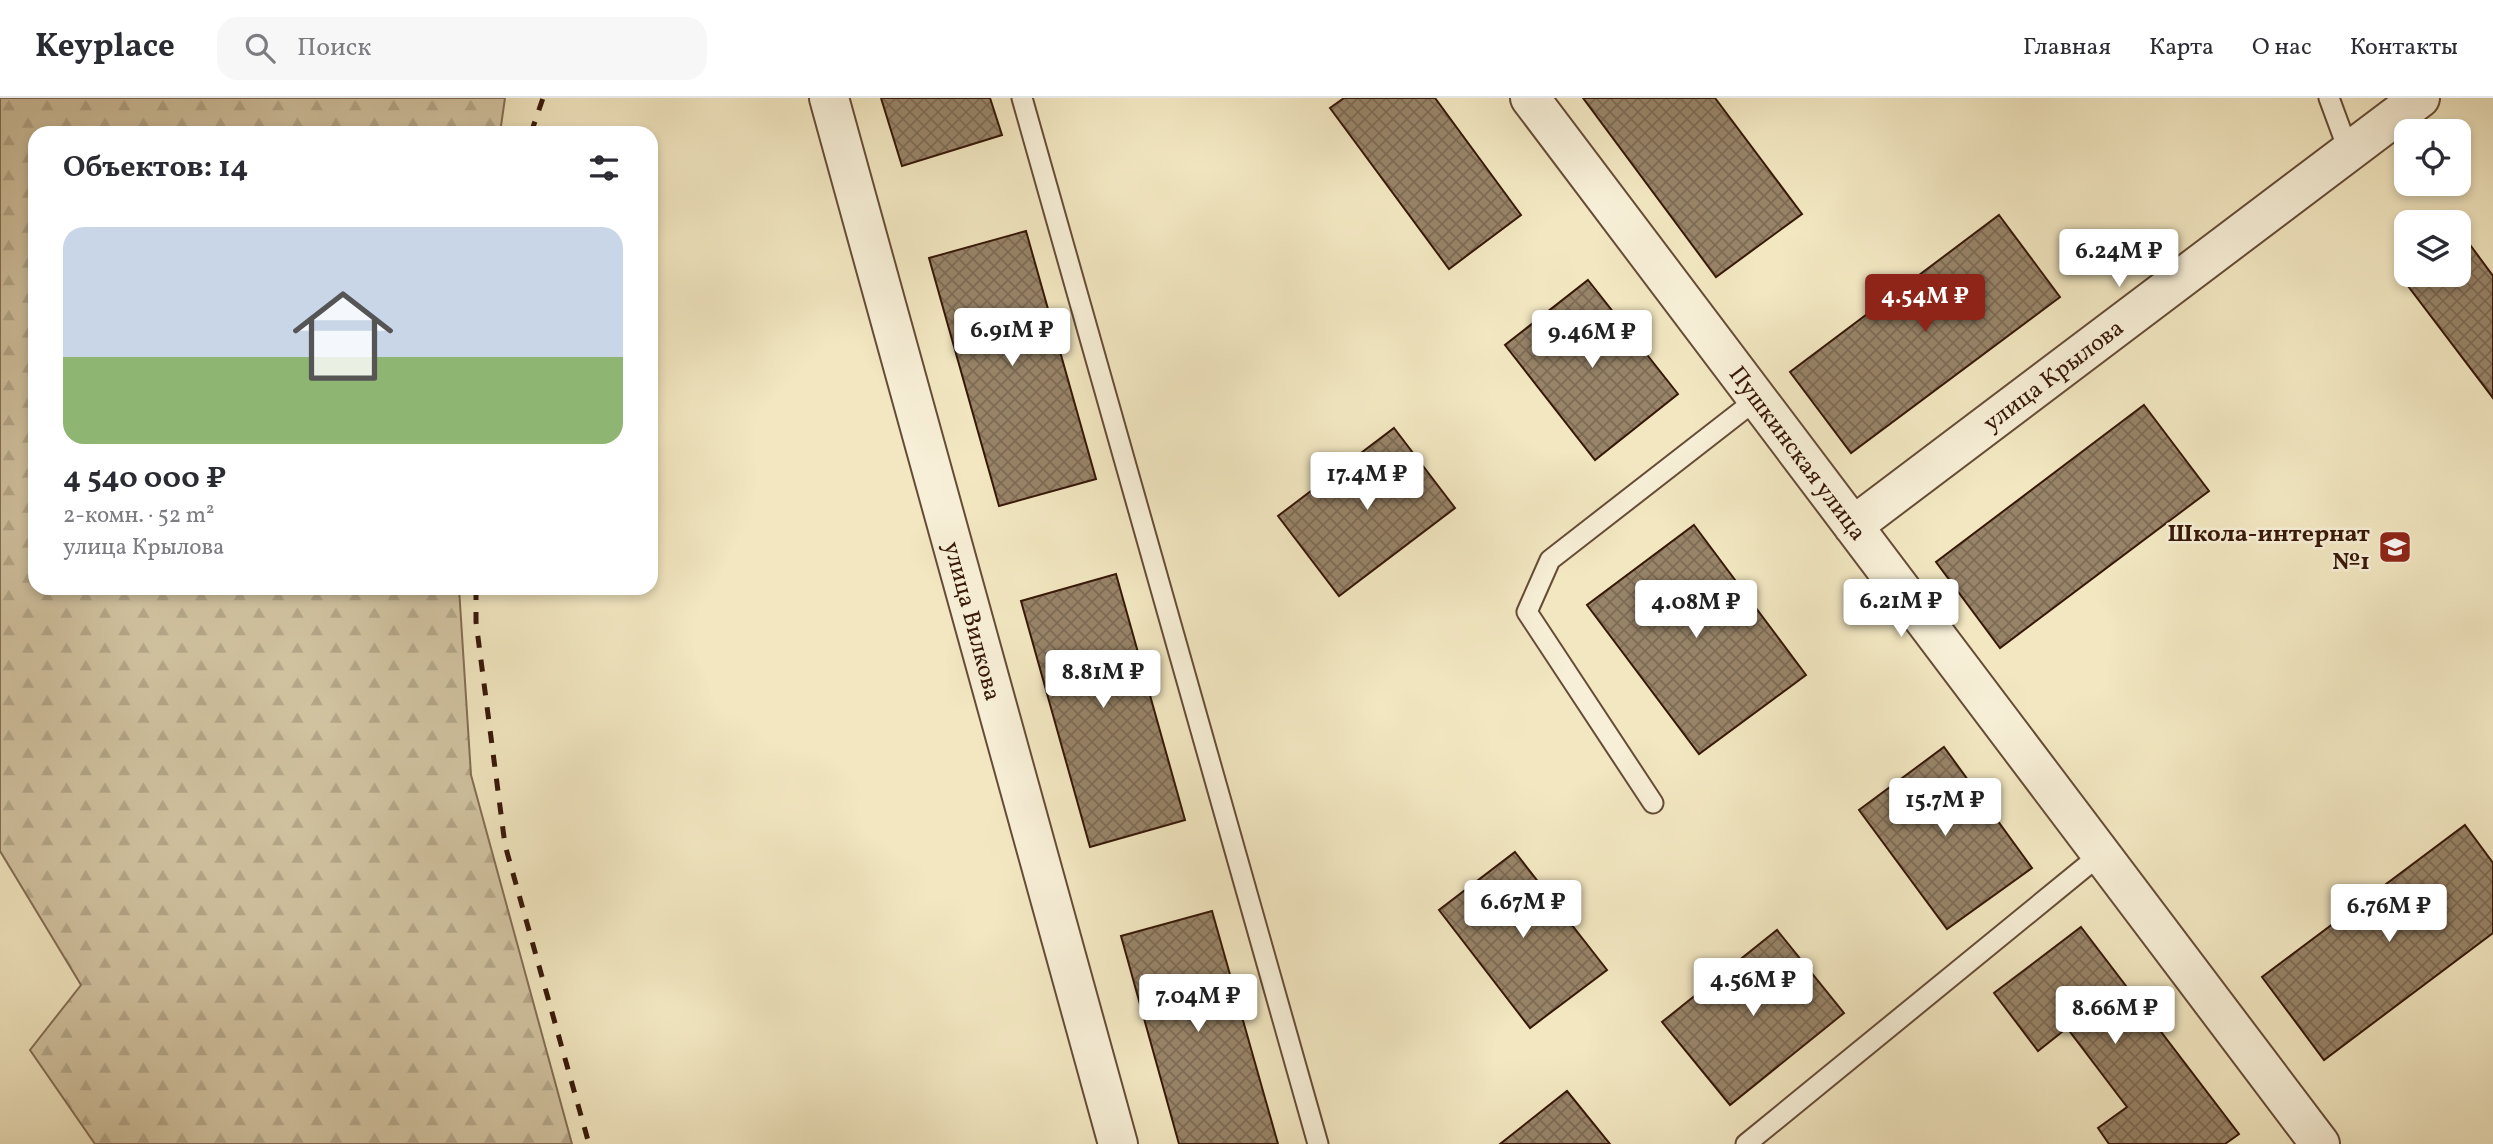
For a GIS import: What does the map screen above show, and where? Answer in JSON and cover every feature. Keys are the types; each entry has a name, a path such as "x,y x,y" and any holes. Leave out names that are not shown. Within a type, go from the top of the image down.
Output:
{"street":[{"name":"улица Вилкова","path":"829,98 1118,1144"},
{"name":"Пушкинская улица","path":"1530,98 2101,854 2310,1140"},
{"name":"улица Крылова","path":"1853,526 2420,98"}],"lane":[{"path":"1022,98 1318,1144"},
{"path":"2329,98 2349,152"},
{"path":"1653,803 1527,612 1550,560 1757,399"},
{"path":"1746,1144 2101,854"}],"green space":[{"path":"0,98 505,98 501,126 28,126 28,595 459,595 471,775 572,1144 95,1144 30,1050 81,985 0,851"}],"building":[{"path":"881,98 990,98 1002,135 902,166"},
{"path":"1344,98 1435,98 1521,215 1449,269 1330,108"},
{"path":"1583,98 1715,98 1802,214 1716,277"},
{"path":"1999,215 2060,297 1851,453 1790,372"},
{"path":"1026,231 1096,479 999,506 929,258"},
{"path":"2471,246 2493,276 2493,398 2409,287 2471,287"},
{"path":"1588,280 1678,394 1595,460 1505,345"},
{"path":"2144,405 2209,491 2000,648 1936,562"},
{"path":"1394,428 1455,508 1339,596 1278,516"},
{"path":"1694,525 1806,675 1699,754 1587,605"},
{"path":"1116,574 1185,820 1090,847 1021,601"},
{"path":"1944,747 2032,868 1947,929 1859,810"},
{"path":"2465,825 2493,863 2493,933 2324,1060 2262,977"},
{"path":"1515,852 1607,970 1530,1028 1439,910"},
{"path":"1212,911 1278,1144 1179,1144 1121,936"},
{"path":"2081,927 2239,1134 2225,1144 2109,1144 2098,1128 2127,1107 2067,1028 2038,1051 1994,993"},
{"path":"1777,930 1844,1013 1730,1105 1662,1022"},
{"path":"1567,1091 1610,1144 1500,1144"}],"railway":[{"path":"533,126 543,98"},
{"path":"476,595 476,622 505,845 589,1144"}],"place":[{"name":"Школа-интернат №1","path":"2395,547"}]}
